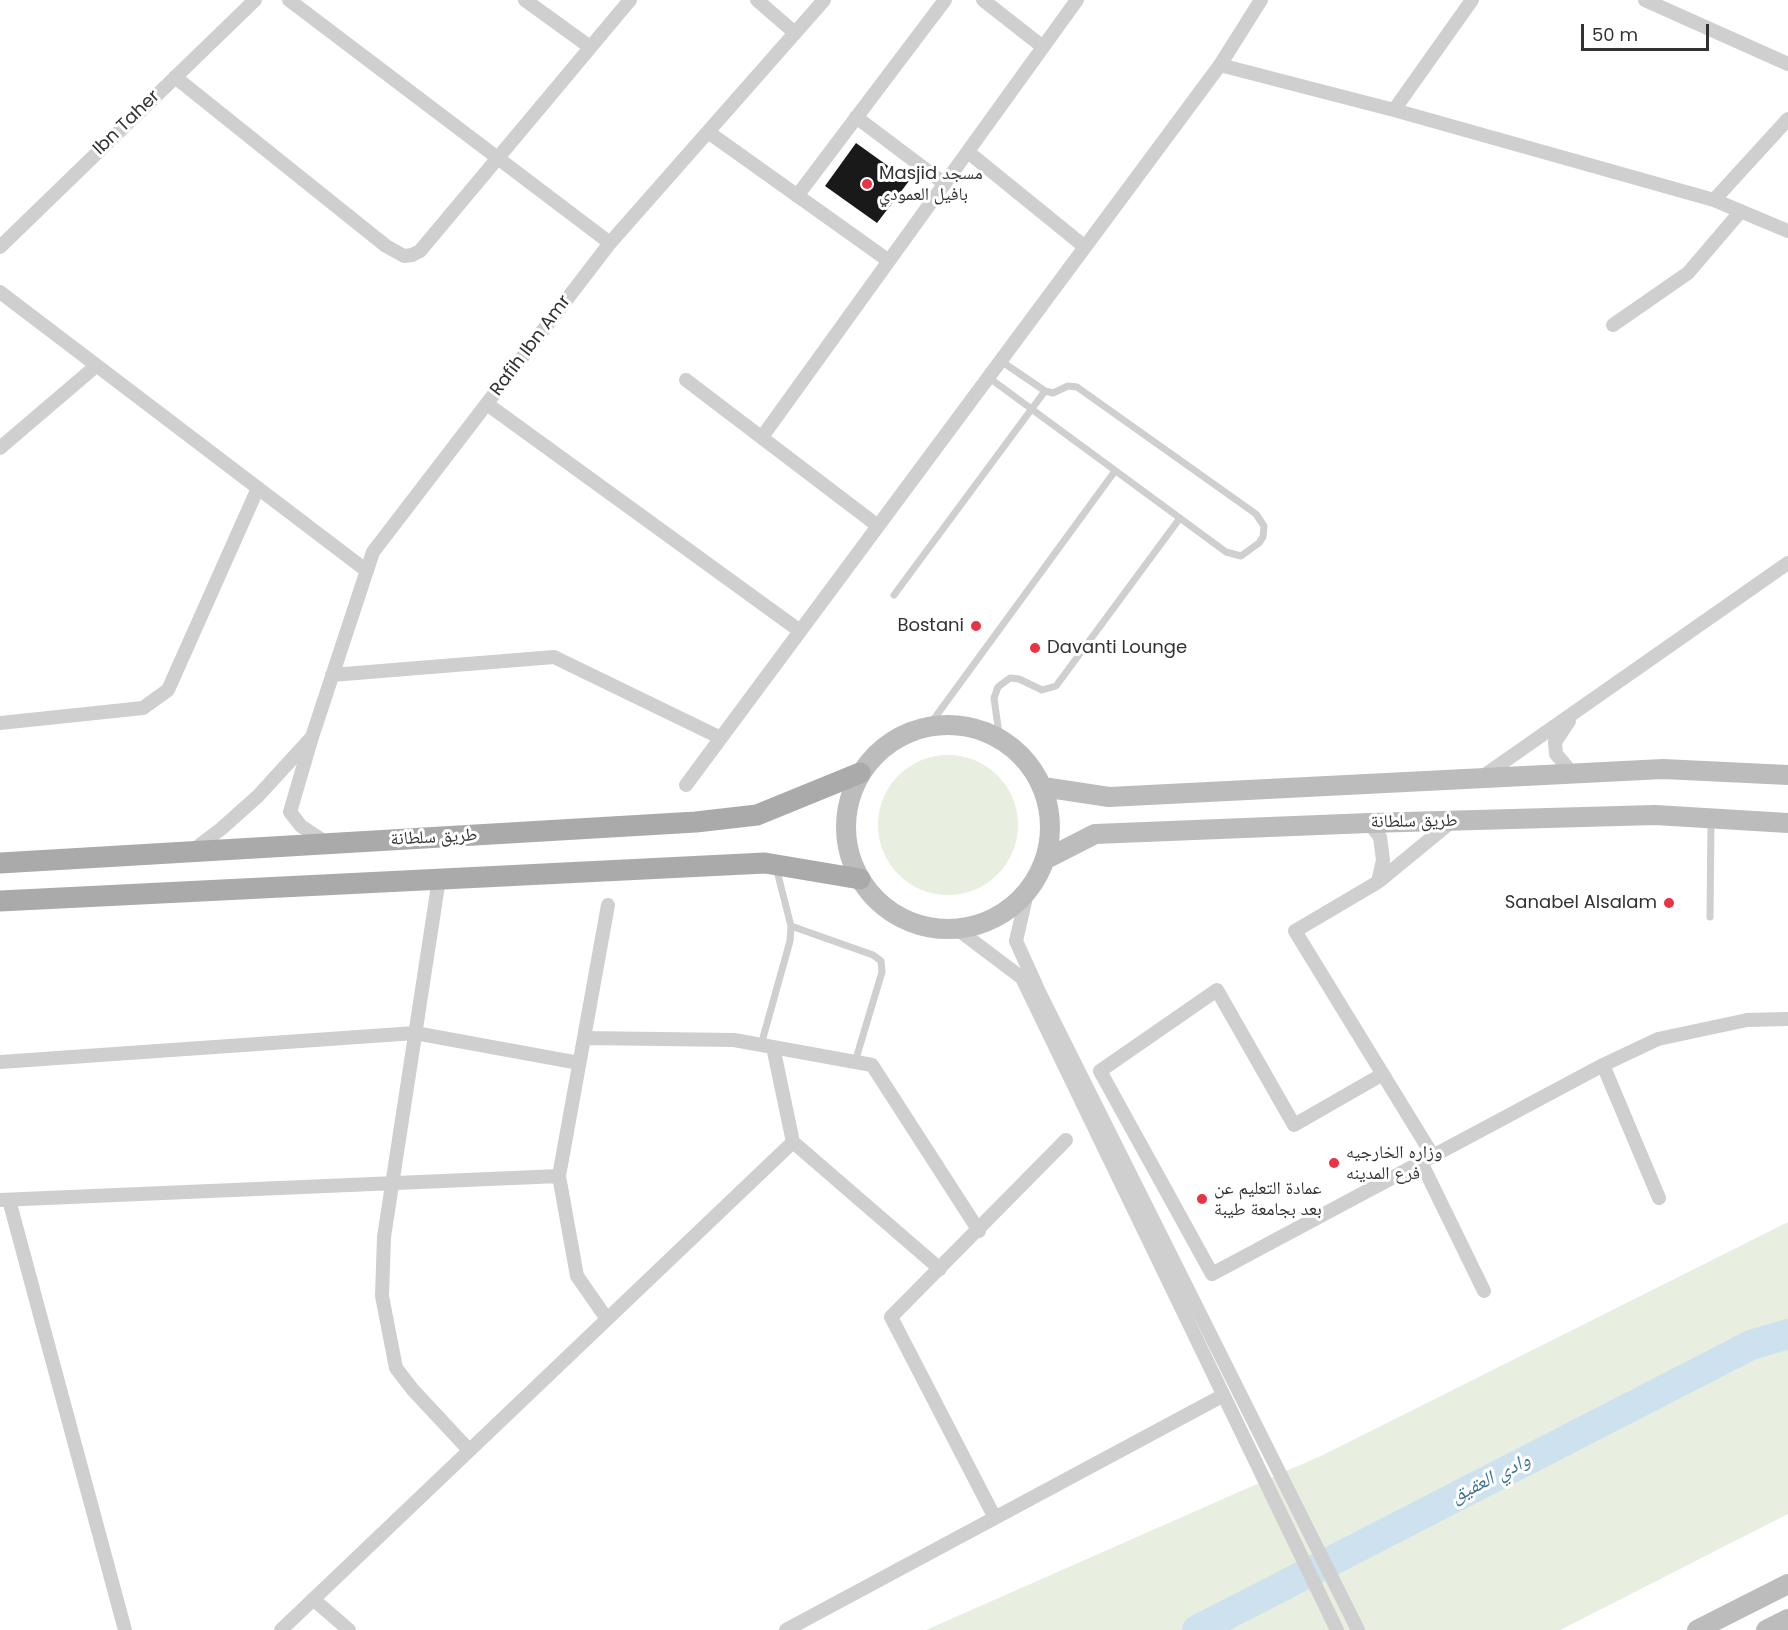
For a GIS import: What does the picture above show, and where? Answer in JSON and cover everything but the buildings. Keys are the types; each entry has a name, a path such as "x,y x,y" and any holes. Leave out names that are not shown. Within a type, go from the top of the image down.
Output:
{"main road":[{"path":"945,724 975,727 1000,741 1019,752 1043,787 1052,824 1046,859 1027,893 995,918 957,929 928,927 901,918 878,901 860,879 847,842 847,807 860,773 884,746 914,729 945,724"},
{"path":"1043,787 1109,797 1664,769 1788,775"},
{"name":"طريق سلطانة","path":"0,862 696,822 757,815 860,773"},
{"name":"طريق سلطانة","path":"1046,859 1095,834 1655,815 1788,823"},
{"path":"0,902 439,879 776,865 860,879"},
{"path":"1697,1630 1788,1584"},
{"path":"1766,1630 1788,1619"}],"street":[{"name":"Ibn Taher","path":"0,247 255,0"},
{"path":"289,0 610,243"},
{"path":"525,0 591,47"},
{"path":"175,77 386,246 405,256 420,251 630,0"},
{"path":"757,0 795,33"},
{"name":"Rafih Ibn Amr","path":"328,844 301,826 290,812 312,737 373,552 610,243 824,0"},
{"path":"797,196 945,0"},
{"path":"983,0 1043,47"},
{"path":"762,437 1077,0"},
{"path":"686,785 1220,65 1261,0"},
{"path":"1394,110 1472,0"},
{"path":"1645,0 1672,5 1788,64"},
{"path":"1220,65 1394,110 1714,200 1788,231"},
{"path":"856,117 945,184"},
{"path":"1714,200 1788,118"},
{"path":"708,132 889,261"},
{"path":"968,152 1085,247"},
{"path":"1613,326 1688,273 1741,211"},
{"path":"0,292 367,571"},
{"path":"0,448 96,366"},
{"path":"687,380 878,526"},
{"path":"487,404 800,630"},
{"path":"0,723 143,708 168,690 258,488"},
{"path":"1482,777 1788,563"},
{"path":"332,675 554,657 721,738"},
{"path":"1572,772 1556,754 1555,742 1573,715"},
{"path":"189,852 221,829 258,796 312,737"},
{"path":"1451,822 1378,882 1295,931 1383,1074 1427,1159 1484,1291"},
{"path":"1369,823 1380,837 1383,860 1378,882"},
{"path":"439,879 384,1237 382,1296 396,1368 412,1390 469,1450"},
{"path":"1027,893 1017,941 1021,952 1045,1005 1358,1630"},
{"path":"608,905 559,1176 577,1276 608,1319"},
{"path":"957,929 1022,978 1337,1630"},
{"path":"1383,1074 1294,1125 1217,990 1100,1071 1212,1274 1603,1065 1658,1039 1704,1027 1747,1020 1788,1019"},
{"path":"0,1062 415,1033 579,1063"},
{"path":"584,1038 734,1040 872,1065 979,1231"},
{"path":"767,1046 793,1142 940,1269"},
{"path":"1603,1065 1659,1198"},
{"path":"995,1518 891,1317 979,1231 1066,1140"},
{"path":"280,1630 793,1142"},
{"path":"125,1630 5,1200 559,1176"},
{"path":"786,1630 1222,1396"},
{"path":"313,1599 349,1630"}],"lane":[{"path":"988,377 1226,552 1241,556 1252,550 1263,537 1264,526 1256,514 1077,387 1068,386 1053,393 1046,391 1001,360"},
{"path":"894,595 1046,391"},
{"path":"928,727 1115,471"},
{"path":"1000,741 994,698 998,687 1010,678 1019,679 1042,690 1056,686 1180,518"},
{"path":"1710,917 1711,818"},
{"path":"767,1046 790,941 791,926 776,865"},
{"path":"791,926 873,955 881,961 882,972 855,1062"}],"shaded area":[{"path":"948,755 975,760 998,775 1013,798 1018,825 1013,852 998,875 975,890 948,895 921,890 898,875 883,852 878,825 883,798 898,775 921,760"},
{"path":"1788,1222 1788,1514 1560,1630 926,1630 1325,1454"}],"waterway":[{"name":"وادي العقيق","path":"1197,1630 1751,1345 1788,1334"}],"place":[{"name":"Masjid مسجد بافيل العمودي","path":"867,184"},
{"name":"Bostani","path":"976,626"},
{"name":"Davanti Lounge","path":"1035,648"},
{"name":"Sanabel Alsalam","path":"1669,903"},
{"name":"وزاره الخارجيه فرع المدينه","path":"1334,1163"},
{"name":"عمادة التعليم عن بعد بجامعة طيبة","path":"1202,1199"}]}
